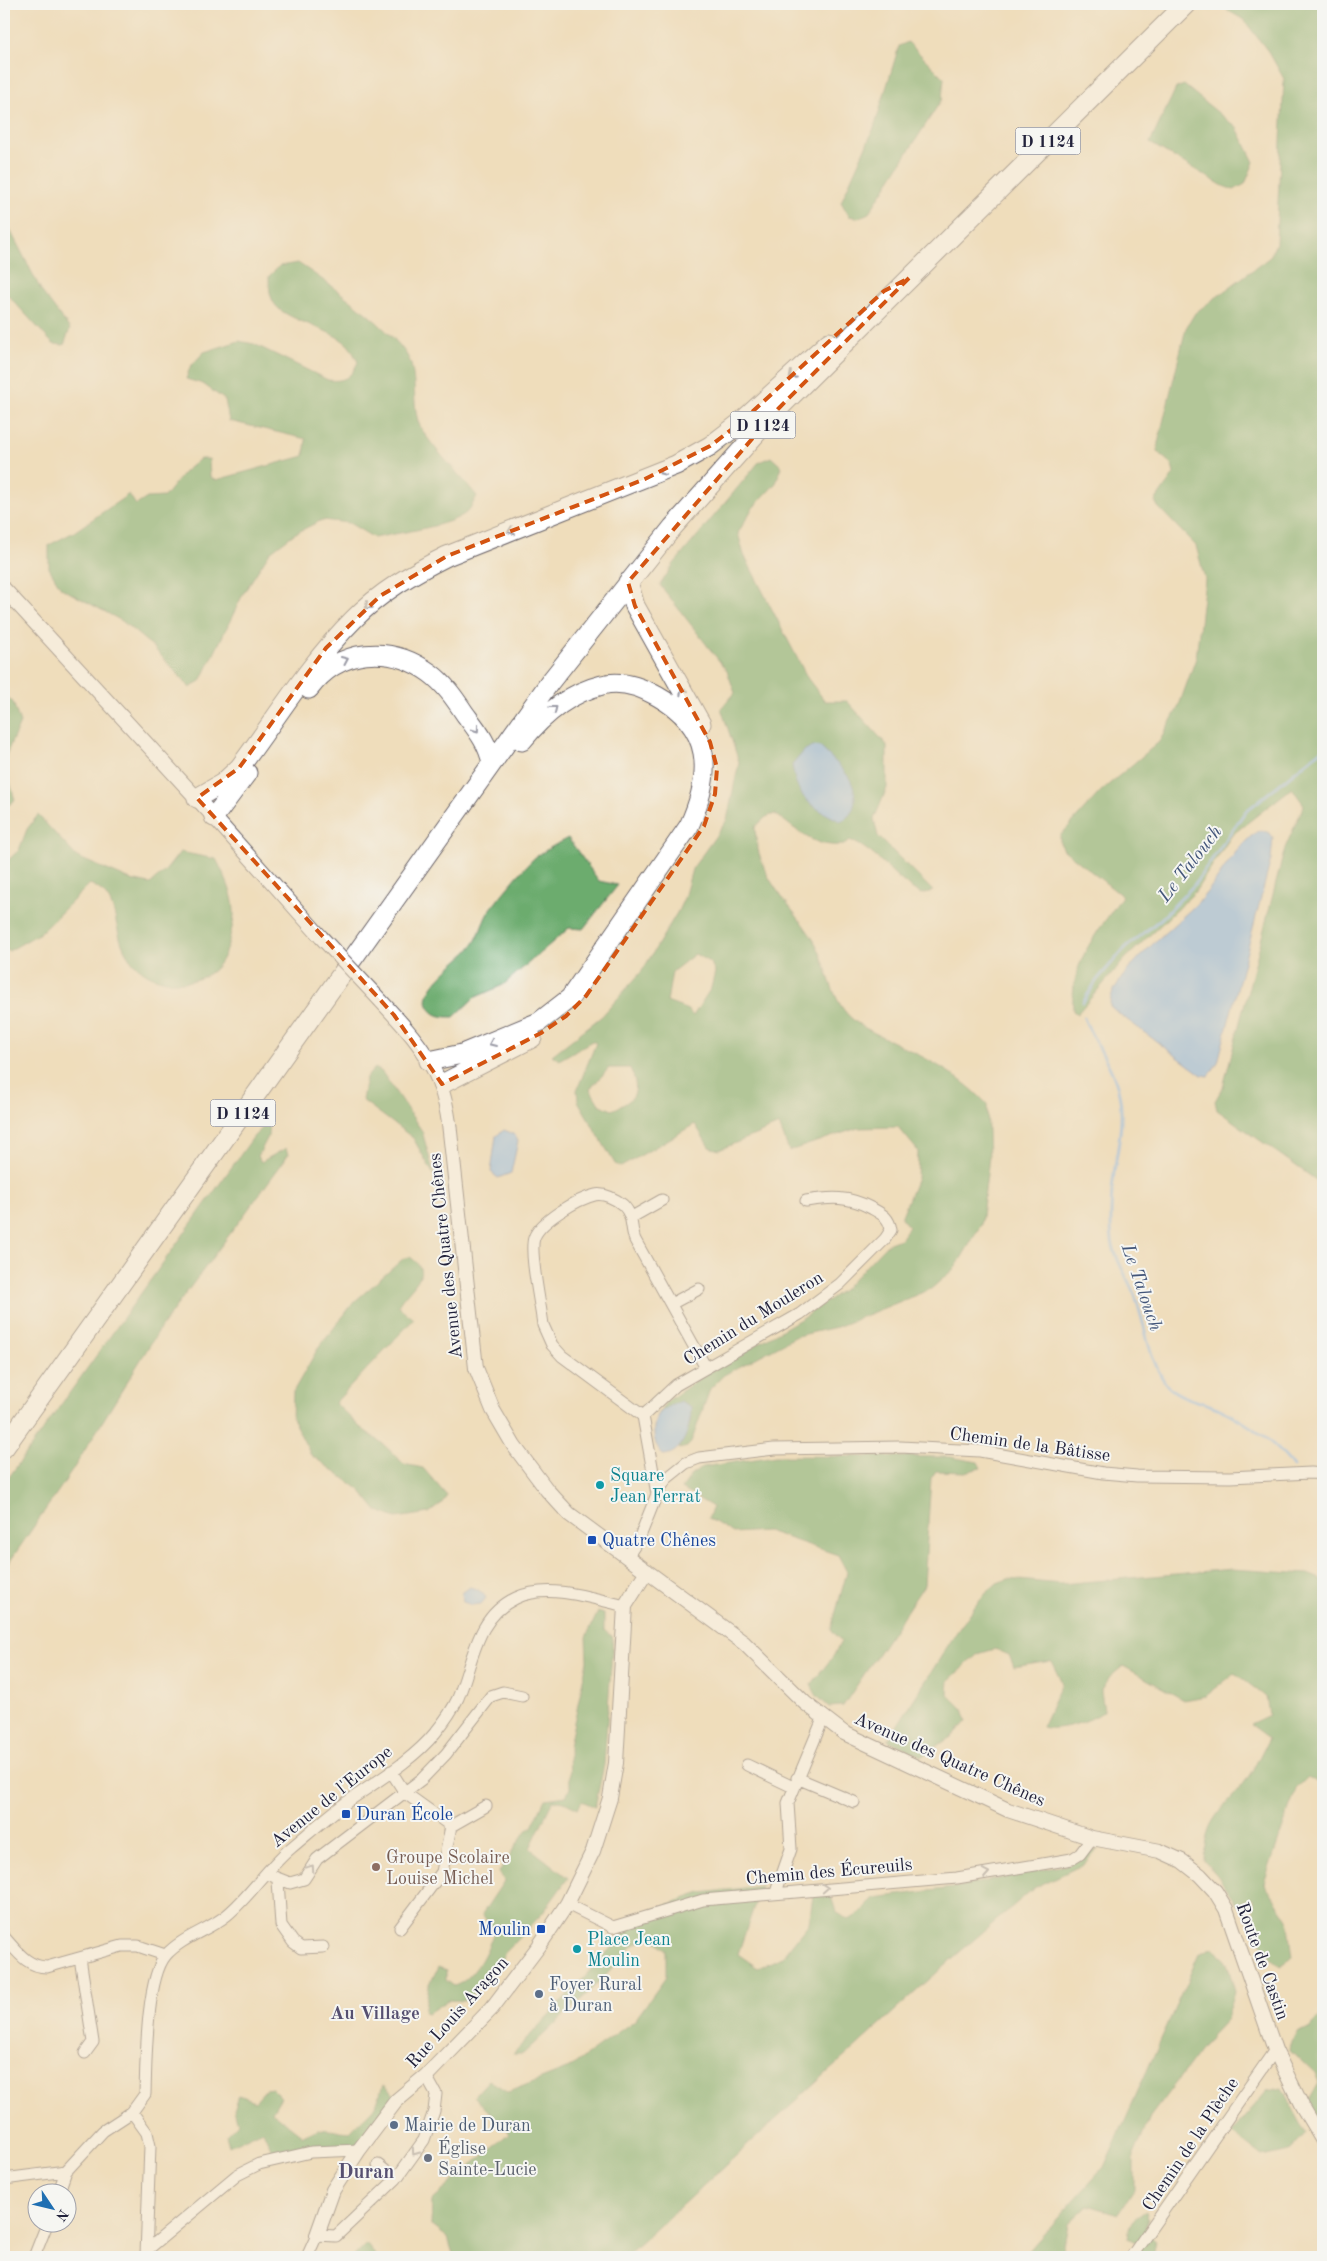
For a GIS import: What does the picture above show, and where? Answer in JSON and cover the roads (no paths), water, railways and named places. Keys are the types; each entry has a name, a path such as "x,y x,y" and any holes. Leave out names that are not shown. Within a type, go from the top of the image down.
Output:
{"highway":[{"name":"D 1124","path":"4,1448 487,771 580,643 673,527 766,423 909,278 1186,4"},
{"path":"197,798 223,783 239,768 326,648 380,596 412,574 447,556 645,479 676,465 710,446 740,423 884,290 909,278"},
{"path":"442,1084 541,1033 566,1016 586,996 704,826 715,794 717,768 710,742 635,606 628,582"},
{"path":"214,817 326,670 343,660 358,655 388,654 404,659 431,674 444,686 486,743 487,771 500,767 538,722 570,697 603,684 640,686 672,704 688,720 701,741 705,770 701,800 688,826 570,998 539,1022 462,1054 429,1061"}],"street":[{"name":"Avenue des Quatre Chênes","path":"4,589 197,798 422,1047 442,1084 449,1123 472,1346 476,1368 485,1391 514,1446 547,1490 569,1514 744,1643 823,1719 860,1741 1008,1810 1092,1838"},
{"path":"626,1557 640,1539 658,1494 642,1416 562,1356 552,1345 543,1325 533,1244 539,1228 547,1220 596,1194 615,1199 632,1216 632,1231 635,1240 706,1368"},
{"name":"Chemin du Mouleron","path":"642,1416 664,1394 800,1314 840,1284 885,1240 891,1230 890,1221 883,1214 858,1201 830,1197 806,1201"},
{"path":"632,1216 662,1200"},
{"path":"671,1304 699,1289"},
{"name":"Chemin de la Bâtisse","path":"658,1494 674,1471 699,1458 774,1449 900,1446 945,1448 980,1451 1103,1473 1137,1476 1230,1477 1323,1474"},
{"name":"Rue Louis Aragon","path":"317,2235 333,2190 359,2150 396,2101 426,2076 512,1983 567,1904 593,1851 610,1798 616,1763 625,1606 647,1571"},
{"name":"Avenue de l'Europe","path":"166,1955 230,1913 243,1902 289,1850 434,1735 448,1717 458,1697 476,1642 501,1608 524,1595 550,1591 625,1606"},
{"path":"267,1874 278,1881 290,1883 304,1879 317,1859 422,1779 446,1754 491,1696 504,1692 522,1696"},
{"path":"776,1892 791,1849 787,1815 795,1782 823,1719"},
{"path":"747,1765 854,1802"},
{"path":"391,1771 405,1793 451,1826"},
{"path":"400,1928 442,1872 451,1826 486,1806"},
{"name":"Chemin des Écureuils","path":"567,1904 613,1927 703,1900 776,1892 957,1878 1072,1859 1080,1854 1092,1838"},
{"name":"Route de Castin","path":"1092,1838 1160,1851 1182,1861 1200,1875 1215,1891 1226,1909 1235,1930 1275,2050 1302,2106 1323,2142"},
{"path":"278,1881 281,1925 284,1930 301,1948 323,1947"},
{"path":"4,1938 36,1967 132,1945 166,1955 154,1985 151,2004 145,2094 132,2112 107,2128 66,2171 61,2184"},
{"path":"80,1958 93,2042 85,2053"},
{"name":"Chemin de la Plèche","path":"1131,2257 1275,2050"},
{"path":"307,2257 317,2235 336,2236 396,2179 424,2140 434,2111 436,2094 426,2076"},
{"path":"132,2112 147,2133 150,2146 146,2254"},
{"path":"146,2254 237,2175 259,2164 311,2152 359,2150"},
{"path":"378,2165 396,2179"},
{"path":"4,2179 66,2171"},
{"path":"34,2257 43,2234"}],"water":[{"path":"813,746 820,747 838,764 851,781 855,801 851,813 840,821 813,806 802,794 794,777 792,765 805,750"},
{"path":"1260,830 1270,833 1273,838 1271,859 1218,1062 1209,1076 1202,1075 1110,1006 1113,993 1133,964 1203,897 1236,852"},
{"path":"504,1130 514,1134 518,1141 511,1173 498,1178 491,1172 496,1136"},
{"path":"680,1401 691,1407 688,1430 676,1450 670,1454 663,1455 656,1443 655,1422 661,1412"},
{"path":"470,1587 479,1591 486,1598 481,1604 472,1605 463,1602 462,1593"}],"waterway":[{"name":"Le Talouch","path":"1083,1002 1097,980 1124,949 1162,918 1194,885 1245,812 1323,749"},
{"name":"Le Talouch","path":"1084,1018 1108,1064 1119,1093 1121,1117 1112,1191 1112,1240 1118,1261 1135,1296 1154,1361 1164,1381 1174,1391 1220,1409 1240,1420 1270,1442 1293,1467"},
{"name":"Le Talouch","path":"1297,1478 1323,1482"}],"place":[{"name":"Square Jean Ferrat","path":"600,1485"},
{"name":"Quatre Chênes","path":"592,1540"},
{"name":"Duran École","path":"346,1814"},
{"name":"Groupe Scolaire Louise Michel","path":"376,1867"},
{"name":"Moulin","path":"541,1929"},
{"name":"Place Jean Moulin","path":"577,1949"},
{"name":"Foyer Rural à Duran","path":"539,1994"},
{"name":"Mairie de Duran","path":"394,2125"},
{"name":"Église Sainte-Lucie","path":"428,2158"}],"district":[{"name":"Au Village","path":"375,2012"},
{"name":"Duran","path":"366,2171"}]}
